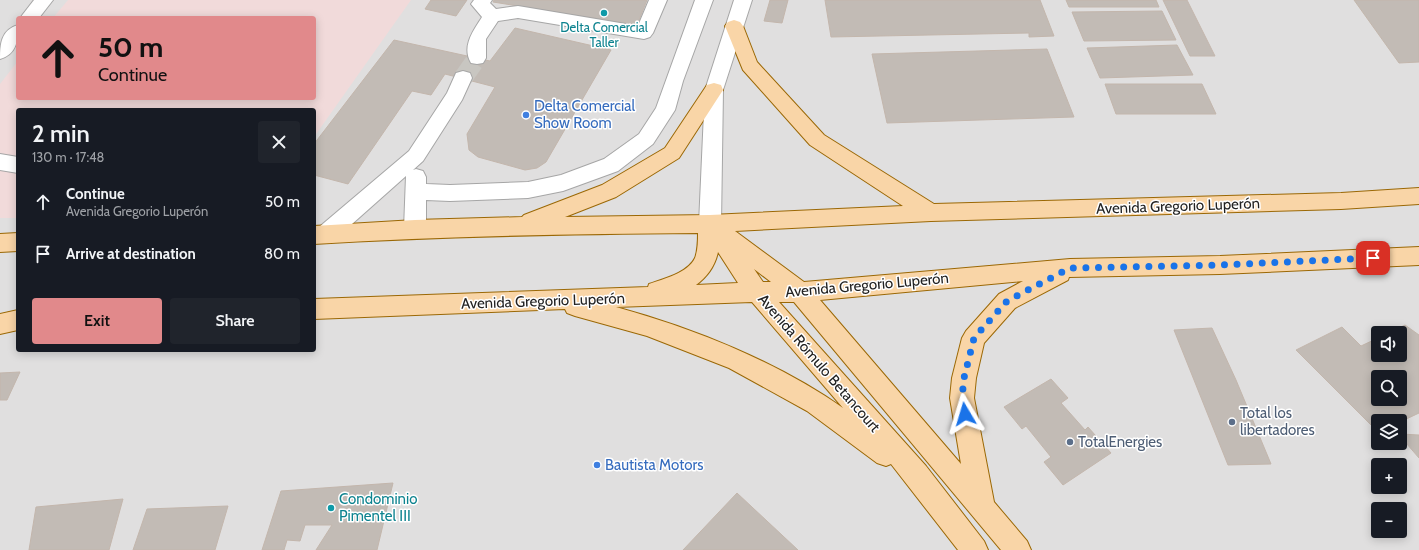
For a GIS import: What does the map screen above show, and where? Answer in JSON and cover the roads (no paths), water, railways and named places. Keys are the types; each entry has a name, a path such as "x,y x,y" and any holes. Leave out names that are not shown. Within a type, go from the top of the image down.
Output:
{"main road":[{"path":"734,26 749,65 817,140 931,213"},
{"path":"518,226 609,190 656,164 672,153 714,90"},
{"name":"Avenida Gregorio Luperón","path":"320,235 414,229 518,226 710,224 931,213 1333,201 1419,196"},
{"path":"630,298 669,288 688,278 701,267 705,260 710,224"},
{"name":"Avenida Rómulo Betancourt","path":"710,224 800,292 1018,550"},
{"name":"Avenida Rómulo Betancourt","path":"710,224 757,292 917,476 975,550"},
{"path":"0,243 16,242"},
{"name":"Avenida Gregorio Luperón","path":"316,309 554,301 757,292 800,292 1070,268 1220,265 1419,256"},
{"path":"982,508 962,398 964,378 974,338 1007,301 1070,268"},
{"path":"554,301 649,326 737,360 816,403 917,476"},
{"path":"0,320 16,320"},
{"path":"0,324 16,320"}],"street":[{"path":"31,16 44,0"},
{"path":"483,0 480,4 492,16"},
{"path":"477,58 477,39 492,16 518,12 644,34 658,0"},
{"path":"416,192 450,193 528,190 563,183 611,165 646,139 665,110 674,81 704,0"},
{"path":"710,224 714,90 742,0"},
{"path":"0,53 16,33"},
{"path":"320,235 416,156 455,95 463,78"},
{"path":"414,229 416,156"},
{"path":"0,162 16,165"}],"tunnel":[{"path":"463,78 477,58"}],"place":[{"name":"Delta Comercial Taller","path":"604,13"},
{"name":"Delta Comercial Show Room","path":"526,115"},
{"name":"Total los libertadores","path":"1232,422"},
{"name":"TotalEnergies","path":"1070,442"},
{"name":"Bautista Motors","path":"597,465"},
{"name":"Condominio Pimentel III","path":"331,508"}]}
